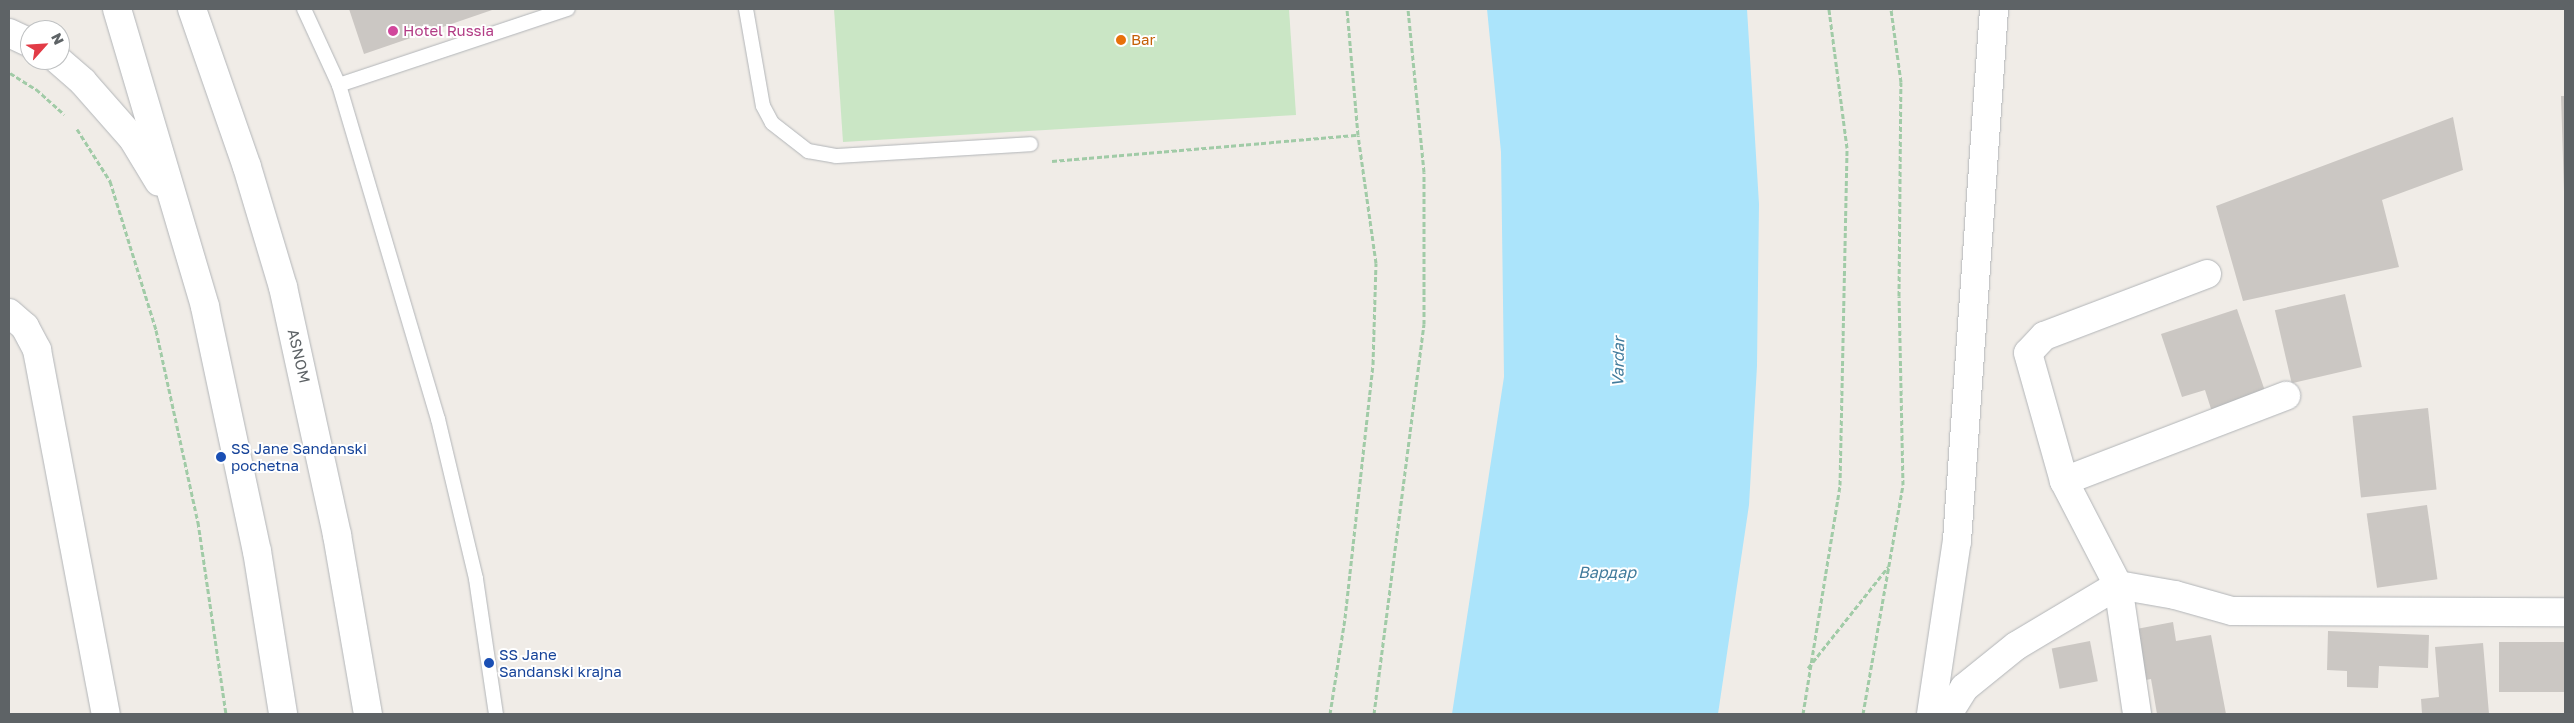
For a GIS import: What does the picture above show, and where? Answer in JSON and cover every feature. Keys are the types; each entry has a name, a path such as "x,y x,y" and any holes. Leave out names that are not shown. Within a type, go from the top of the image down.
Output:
{"street":[{"path":"117,9 186,237 238,452 262,578 283,714"},
{"name":"ASNOM","path":"192,9 248,167 284,287 335,526 368,714"},
{"path":"1932,714 1957,541 1994,9"},
{"path":"69,70 83,82 133,139 167,197 186,237"},
{"path":"2137,714 2118,585 2064,481 2028,352 2044,336 2208,274"},
{"path":"9,313 26,327 37,350 106,714"},
{"path":"2064,481 2286,396"},
{"path":"1948,714 1964,688 2016,646 2118,585 2175,595 2232,611 2565,612"}],"lane":[{"path":"304,9 339,85 438,419 476,579 496,714"},
{"path":"339,85 568,9"},
{"path":"746,9 763,106 772,123 808,151 836,156 1031,144"}],"path":[{"path":"1330,714 1345,618 1373,364 1376,263 1358,135 1347,9"},
{"path":"1374,714 1424,324 1424,172 1408,9"},
{"path":"1803,714 1808,669 1840,485 1847,148 1829,9"},
{"path":"1863,714 1903,485 1899,296 1901,82 1891,9"},
{"path":"9,72 36,89 68,118"},
{"path":"74,125 98,157 110,181 156,330 198,522 226,714"},
{"path":"1031,144 1048,162 1358,135"},
{"path":"1808,669 1890,565"}],"green space":[{"path":"834,9 1289,9 1296,115 843,142"}],"water":[{"name":"Вардар","path":"1487,9 1747,9 1759,204 1757,366 1749,505 1718,714 1452,714 1504,377 1501,152"}],"building":[{"name":"Hotel Russia","path":"349,9 495,9 364,54"},
{"path":"2561,96 2565,96 2565,191 2564,191"},
{"path":"2453,117 2463,170 2382,200 2399,267 2243,301 2216,206"},
{"path":"2345,294 2362,367 2292,383 2275,310"},
{"path":"2237,309 2266,394 2212,412 2205,390 2182,397 2161,334"},
{"path":"2428,408 2437,490 2361,497 2352,416"},
{"path":"2427,505 2437,579 2377,588 2367,513"},
{"path":"2173,622 2176,641 2211,635 2226,714 2157,714 2151,679 2135,682 2126,631"},
{"path":"2328,631 2429,635 2428,668 2379,666 2378,688 2347,687 2347,671 2327,670"},
{"path":"2090,641 2098,681 2060,689 2052,648"},
{"path":"2499,642 2565,642 2565,692 2499,692"},
{"path":"2483,643 2489,714 2422,714 2421,699 2439,697 2435,647"}],"place":[{"name":"Hotel Russia","path":"393,31"},
{"name":"Bar","path":"1121,40"},
{"name":"SS Jane Sandanski pochetna","path":"221,457"},
{"name":"SS Jane Sandanski krajna","path":"489,663"}],"water label":[{"name":"Vardar","path":"1618,362"}]}
